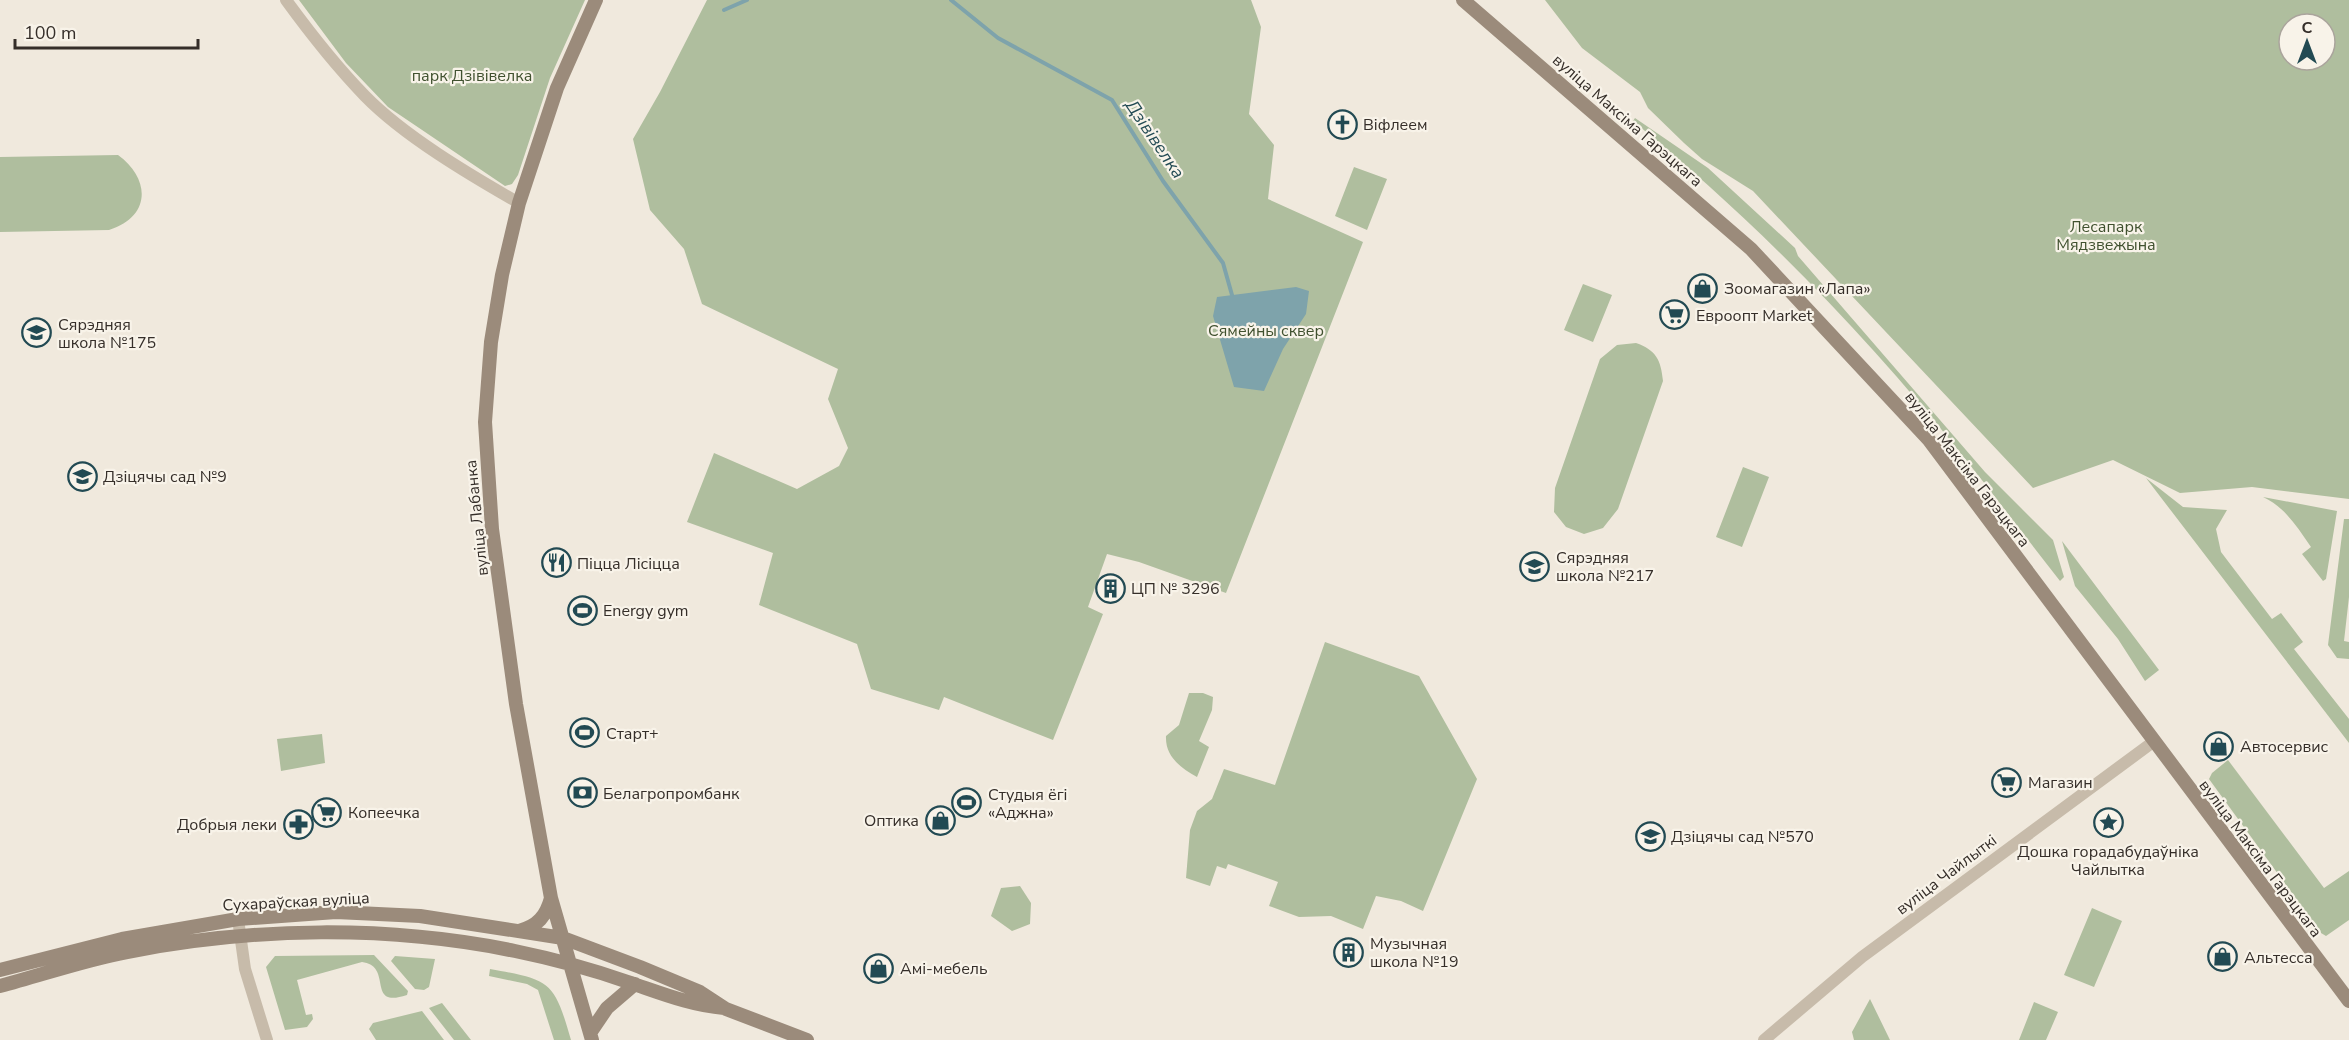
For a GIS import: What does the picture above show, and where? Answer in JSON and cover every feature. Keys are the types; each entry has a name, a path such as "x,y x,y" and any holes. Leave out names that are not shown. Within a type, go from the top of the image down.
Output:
{"main road":[{"name":"вуліца Лабанка","path":"591,1037 551,898 507,645 492,529 484,422 491,342 502,275 519,202 557,88 596,0"},
{"name":"вуліца Максіма Гарэцкага","path":"1463,0 1751,249 1929,440 2349,1001"},
{"path":"516,932 528,928 542,918 551,898"},
{"name":"Сухараўская вуліца","path":"0,970 122,939 238,919 336,912 420,916 563,938 700,992 726,1009 807,1040"},
{"name":"Сухараўская вуліца","path":"0,986 126,952 240,937 335,932 386,933 474,944 570,962 696,1006 726,1009"},
{"path":"591,1037 607,1008 635,984"}],"street":[{"path":"286,0 365,96 400,126 488,185 519,202"},
{"name":"вуліца Чайлыткі","path":"1764,1040 1862,957 2153,742"},
{"path":"238,919 245,969 267,1040"}],"green space":[{"name":"парк Дзівівелка","path":"299,0 585,0 550,78 518,175 512,184 505,186 388,107 346,63"},
{"name":"Сямейны сквер","path":"707,0 1251,0 1261,27 1249,114 1274,145 1268,199 1363,242 1226,593 1139,562 1107,554 1088,607 1103,614 1053,740 944,697 939,710 871,689 857,644 759,605 773,553 687,522 714,453 797,489 839,466 848,448 828,399 838,369 702,304 684,249 650,210 633,139"},
{"name":"Лесапарк Мядзвежына","path":"1545,0 2349,0 2349,499 2252,487 2180,493 2113,460 2033,488 1753,191 1702,159 1648,108 1640,92 1582,48"},
{"path":"1635,118 1708,168 1795,248 1798,256 1985,472 2053,540 2064,577 2060,581 1974,470 1887,365 1806,279 1721,197 1633,121"},
{"path":"118,155 136,175 141,186 142,197 133,216 123,224 109,230 0,232 0,157"},
{"path":"1354,167 1387,179 1367,230 1335,216"},
{"path":"1583,284 1612,295 1593,342 1564,330"},
{"path":"1636,343 1648,349 1656,357 1661,367 1663,381 1618,509 1603,528 1584,534 1566,527 1554,512 1555,488 1600,359 1617,345"},
{"path":"1743,467 1769,477 1742,547 1716,537"},
{"path":"2146,478 2183,507 2227,510 2216,529 2221,552 2272,619 2281,613 2303,642 2294,649 2349,719 2349,743"},
{"path":"2263,497 2337,511 2326,579 2323,581 2302,554 2311,547 2295,525 2278,506"},
{"path":"2344,519 2349,519 2349,597 2344,641 2349,642 2349,659 2337,658 2328,645"},
{"path":"2062,541 2159,670 2145,681 2118,639 2075,586"},
{"path":"1325,642 1419,676 1477,779 1423,911 1401,901 1376,896 1363,929 1331,916 1299,917 1269,906 1278,882 1228,864 1226,869 1217,866 1210,886 1186,878 1190,830 1197,811 1212,799 1224,769 1275,785"},
{"path":"1189,693 1203,693 1213,697 1212,710 1199,741 1209,747 1197,777 1175,761 1166,743 1166,736 1179,725"},
{"path":"322,734 325,763 281,771 277,739"},
{"path":"2228,760 2324,888 2349,871 2349,920 2326,936 2321,933 2209,779 2212,773"},
{"path":"1020,886 1031,903 1030,924 1012,931 991,916 1001,888"},
{"path":"2092,908 2122,921 2094,987 2064,975"},
{"path":"374,955 408,991 407,995 394,998 387,996 383,992 377,971 371,965 362,962 297,980 306,1015 312,1014 313,1019 307,1027 285,1030 266,967 275,956"},
{"path":"395,956 435,959 429,987 424,990 415,989 391,961"},
{"path":"490,969 526,976 547,986 560,1006 571,1040 554,1040 538,990 527,984 489,976"},
{"path":"1870,999 1890,1040 1854,1040 1852,1032"},
{"path":"2034,1002 2058,1012 2046,1040 2019,1040"},
{"path":"442,1003 471,1040 454,1040 429,1008"},
{"path":"422,1011 444,1040 376,1040 369,1029 373,1023"}],"water":[{"path":"1296,287 1309,291 1306,314 1283,349 1264,391 1234,387 1213,316 1217,297"}],"waterway":[{"name":"Дзівівелка","path":"724,10 747,0"},
{"name":"Дзівівелка","path":"951,0 998,38 1112,100 1163,181 1223,263 1232,295"}],"place":[{"name":"Віфлеем","path":"1342,124"},
{"name":"Зоомагазин «Лапа»","path":"1703,288"},
{"name":"Евроопт Market","path":"1675,315"},
{"name":"Сярэдняя школа №175","path":"37,333"},
{"name":"Дзіцячы сад №9","path":"82,476"},
{"name":"Піцца Лісіцца","path":"556,563"},
{"name":"Сярэдняя школа №217","path":"1535,566"},
{"name":"ЦП № 3296","path":"1110,588"},
{"name":"Energy gym","path":"582,610"},
{"name":"Старт+","path":"585,733"},
{"name":"Автосервис","path":"2219,746"},
{"name":"Магазин","path":"2007,782"},
{"name":"Белагропромбанк","path":"582,793"},
{"name":"Студыя ёгі «Аджна»","path":"967,803"},
{"name":"Копеечка","path":"327,812"},
{"name":"Оптика","path":"940,820"},
{"name":"Дошка горадабудаўніка Чайлытка","path":"2108,823"},
{"name":"Добрыя леки","path":"298,824"},
{"name":"Дзіцячы сад №570","path":"1650,836"},
{"name":"Музычная школа №19","path":"1349,952"},
{"name":"Альтесса","path":"2223,957"},
{"name":"Амі-мебель","path":"879,968"}]}
